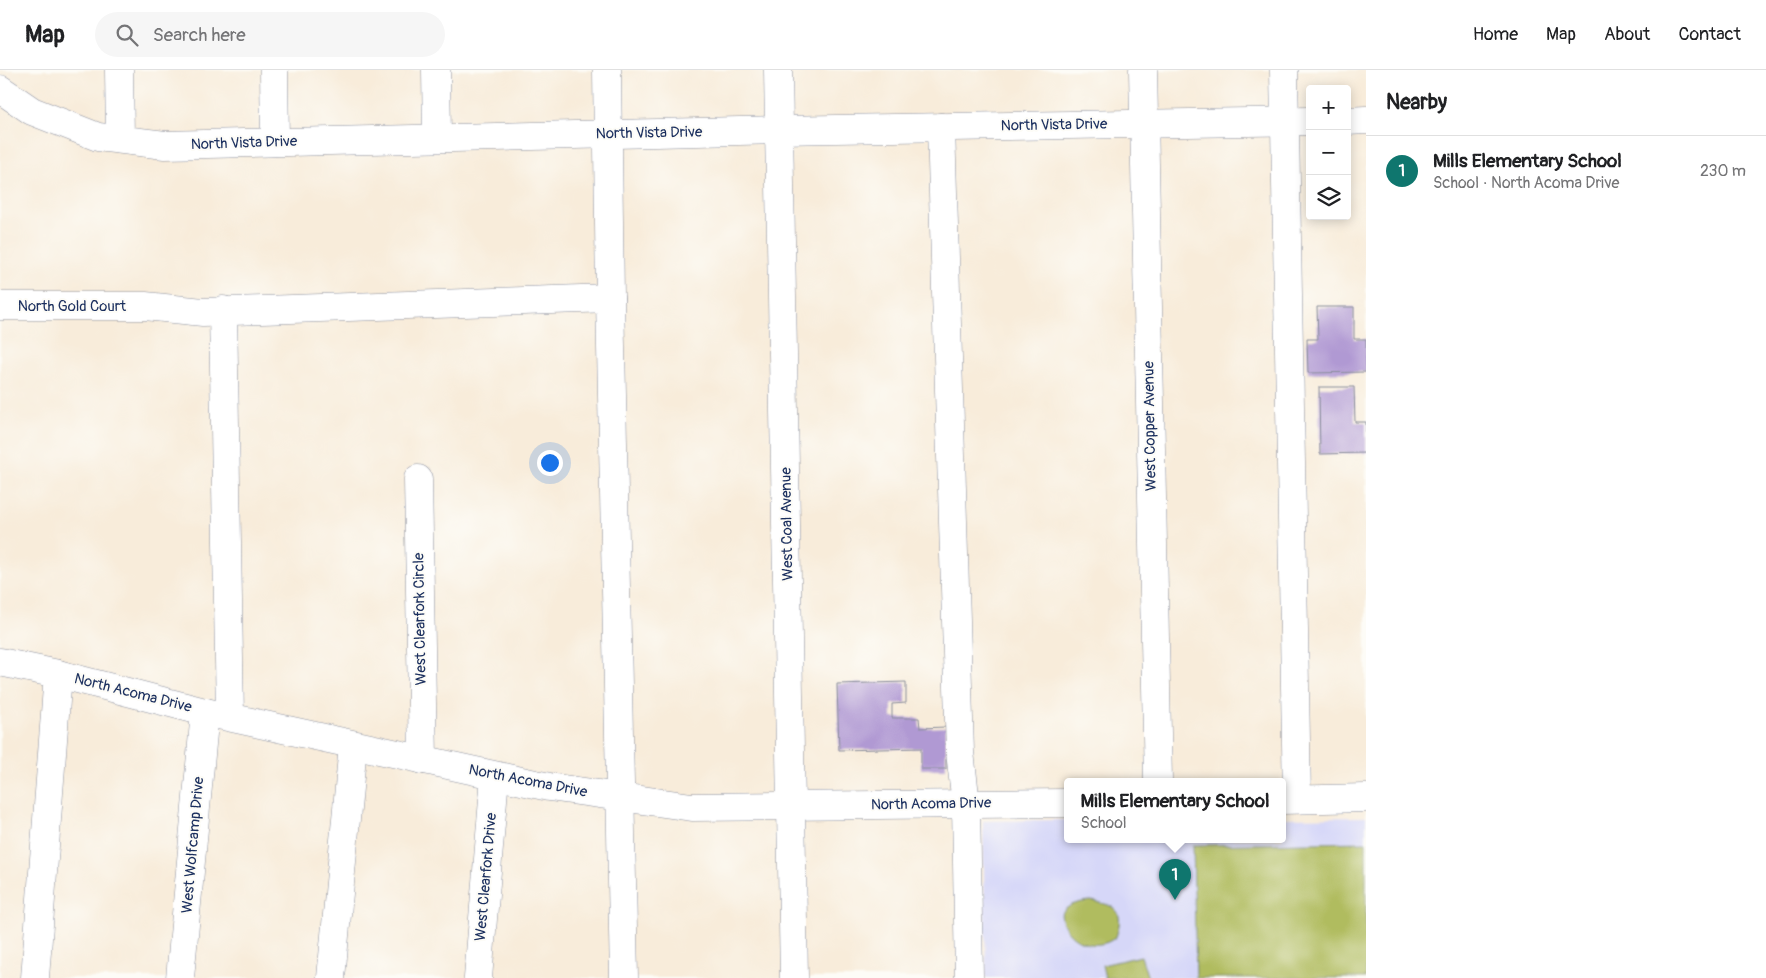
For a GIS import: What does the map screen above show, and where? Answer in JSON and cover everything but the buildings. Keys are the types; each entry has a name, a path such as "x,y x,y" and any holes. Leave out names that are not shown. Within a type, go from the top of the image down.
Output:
{"street":[{"path":"119,70 120,140"},
{"path":"274,70 275,142"},
{"path":"436,70 437,137"},
{"path":"607,70 624,978"},
{"name":"West Coal Avenue","path":"778,70 794,978"},
{"name":"West Copper Avenue","path":"1143,70 1158,778"},
{"path":"1284,70 1297,121 1290,799 1366,798"},
{"name":"North Vista Drive","path":"0,89 32,111 98,137 165,145 437,137 1297,121"},
{"path":"1351,120 1366,120"},
{"path":"941,127 959,742 966,804 969,978"},
{"name":"North Gold Court","path":"0,306 145,306 203,312 610,298"},
{"name":"West Wolfcamp Drive","path":"180,978 218,715 223,310"},
{"name":"West Clearfork Circle","path":"418,478 423,760"},
{"name":"North Acoma Drive","path":"0,662 58,674 218,715 495,776 549,787 692,807 1064,803"},
{"path":"35,978 58,674"},
{"path":"331,978 352,744"},
{"name":"West Clearfork Drive","path":"478,978 495,776"}],"shaded area":[{"path":"1366,817 1366,978 986,978 983,821 1064,820 1064,843 1286,843 1286,818"}],"green space":[{"path":"1366,842 1366,978 1196,978 1193,845"},
{"path":"1091,901 1112,907 1119,915 1119,928 1116,937 1108,942 1090,944 1082,942 1068,931 1063,923 1061,914 1067,908 1078,903"},
{"path":"1141,956 1148,978 1105,978 1102,965"}],"place":[{"name":"Mills Elementary School","path":"1175,900"}]}
